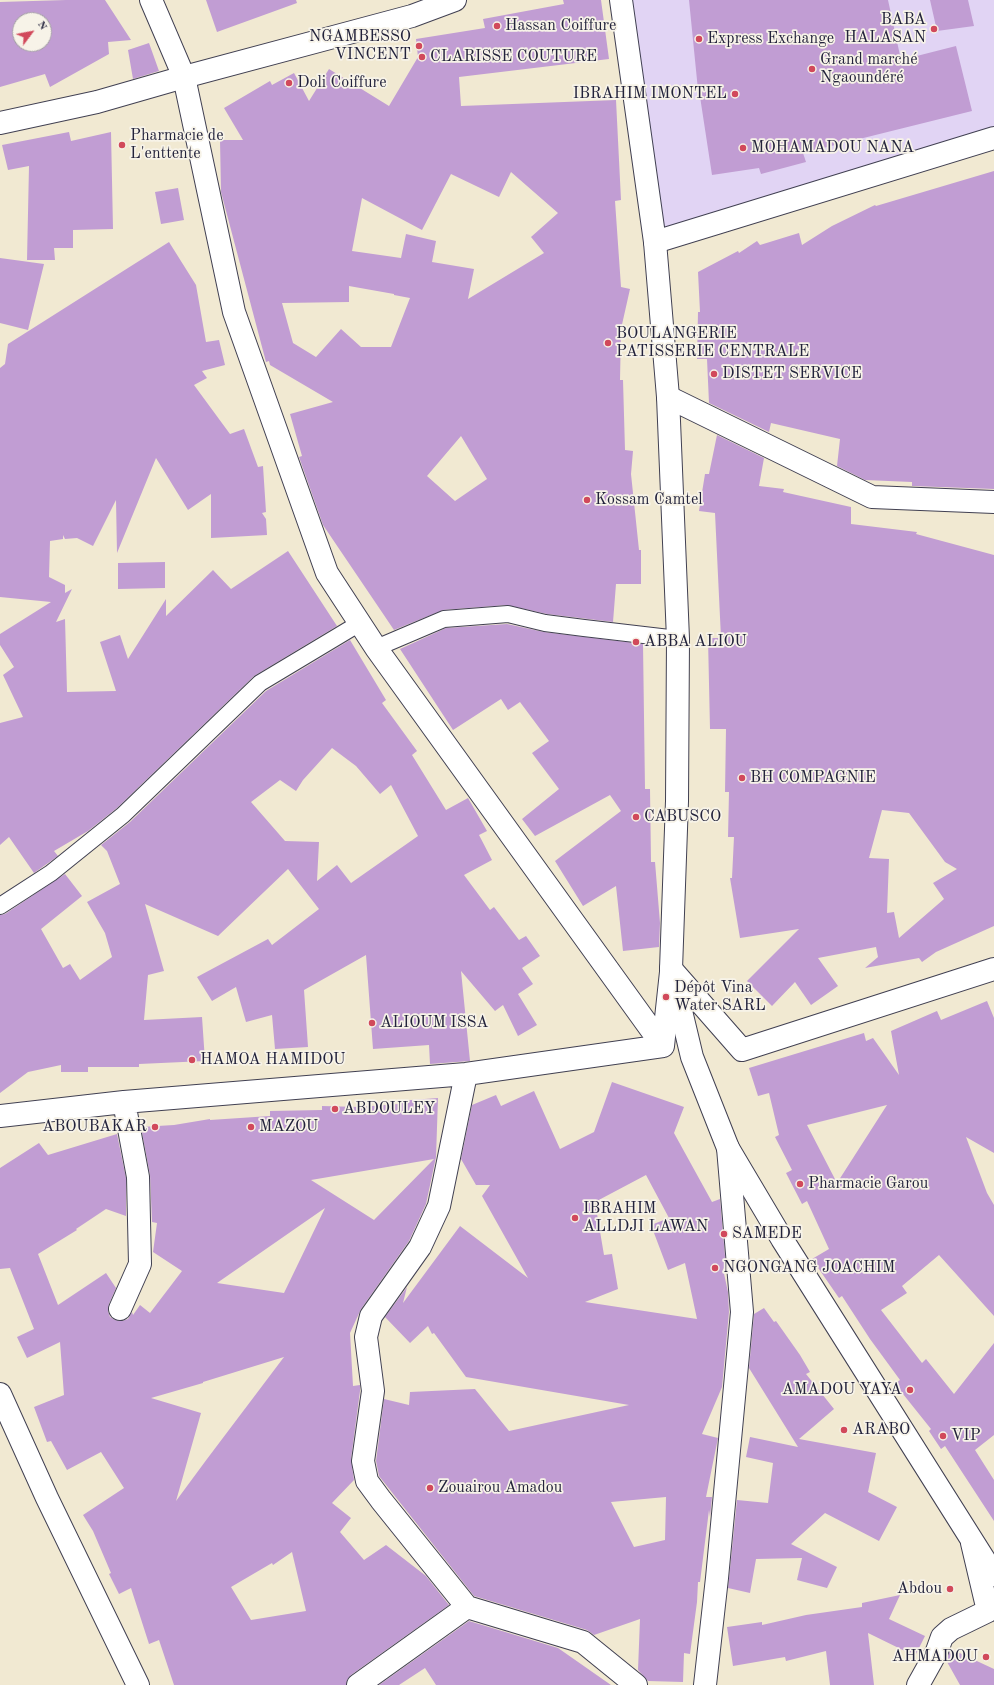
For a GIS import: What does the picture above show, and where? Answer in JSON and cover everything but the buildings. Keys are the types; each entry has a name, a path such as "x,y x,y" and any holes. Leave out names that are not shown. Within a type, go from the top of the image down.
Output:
{"street":[{"path":"150,0 184,77 234,312 327,573 376,648 663,1046"},
{"path":"0,124 97,102 184,77 412,16 455,0"},
{"path":"621,0 655,242 668,397 678,639 677,801 671,969 663,1046"},
{"path":"655,242 994,138"},
{"path":"668,397 872,497 994,502"},
{"path":"671,969 742,1050 994,969"},
{"path":"671,969 692,1057 728,1148 782,1239 994,1575"},
{"path":"0,1116 124,1102 466,1074 663,1046"},
{"path":"466,1074 440,1206 420,1247 370,1316 366,1337 373,1391 363,1461 367,1480 381,1500 467,1607 583,1642 636,1685"},
{"path":"120,1309 140,1264 138,1177 124,1102"},
{"path":"704,1685 717,1578 742,1312 728,1148"},
{"path":"0,1394 47,1498 138,1685"},
{"path":"918,1685 937,1651 942,1637 951,1629 988,1611 970,1536"},
{"path":"358,1685 467,1607"}],"lane":[{"path":"376,648 444,619 508,614 545,623 678,639"},
{"path":"0,906 51,873 123,815 260,683 360,623"}],"shaded area":[{"name":"Grand marché Ngaoundéré","path":"620,0 994,0 994,138 655,242"}],"place":[{"name":"Hassan Coiffure","path":"497,26"},
{"name":"BABA HALASAN","path":"934,29"},
{"name":"Express Exchange","path":"699,39"},
{"name":"NGAMBESSO VINCENT","path":"419,46"},
{"name":"CLARISSE COUTURE","path":"422,57"},
{"name":"Grand marché Ngaoundéré","path":"812,69"},
{"name":"Doli Coiffure","path":"289,83"},
{"name":"IBRAHIM IMONTEL","path":"735,94"},
{"name":"Pharmacie de L'enttente","path":"122,145"},
{"name":"MOHAMADOU NANA","path":"743,148"},
{"name":"BOULANGERIE PATISSERIE CENTRALE","path":"608,343"},
{"name":"DISTET SERVICE","path":"714,374"},
{"name":"Kossam Camtel","path":"587,500"},
{"name":"ABBA ALIOU","path":"636,642"},
{"name":"BH COMPAGNIE","path":"742,778"},
{"name":"CABUSCO","path":"636,817"},
{"name":"Dépôt Vina Water SARL","path":"666,997"},
{"name":"ALIOUM ISSA","path":"372,1023"},
{"name":"HAMOA HAMIDOU","path":"192,1060"},
{"name":"ABDOULEY","path":"335,1109"},
{"name":"ABOUBAKAR","path":"155,1127"},
{"name":"MAZOU","path":"251,1127"},
{"name":"Pharmacie Garou","path":"800,1184"},
{"name":"IBRAHIM ALLDJI LAWAN","path":"575,1218"},
{"name":"SAMEDE","path":"724,1234"},
{"name":"NGONGANG JOACHIM","path":"715,1268"},
{"name":"AMADOU YAYA","path":"910,1390"},
{"name":"ARABO","path":"844,1430"},
{"name":"VIP","path":"943,1436"},
{"name":"Zouairou Amadou","path":"430,1488"},
{"name":"Abdou","path":"950,1589"},
{"name":"AHMADOU","path":"986,1657"}]}
